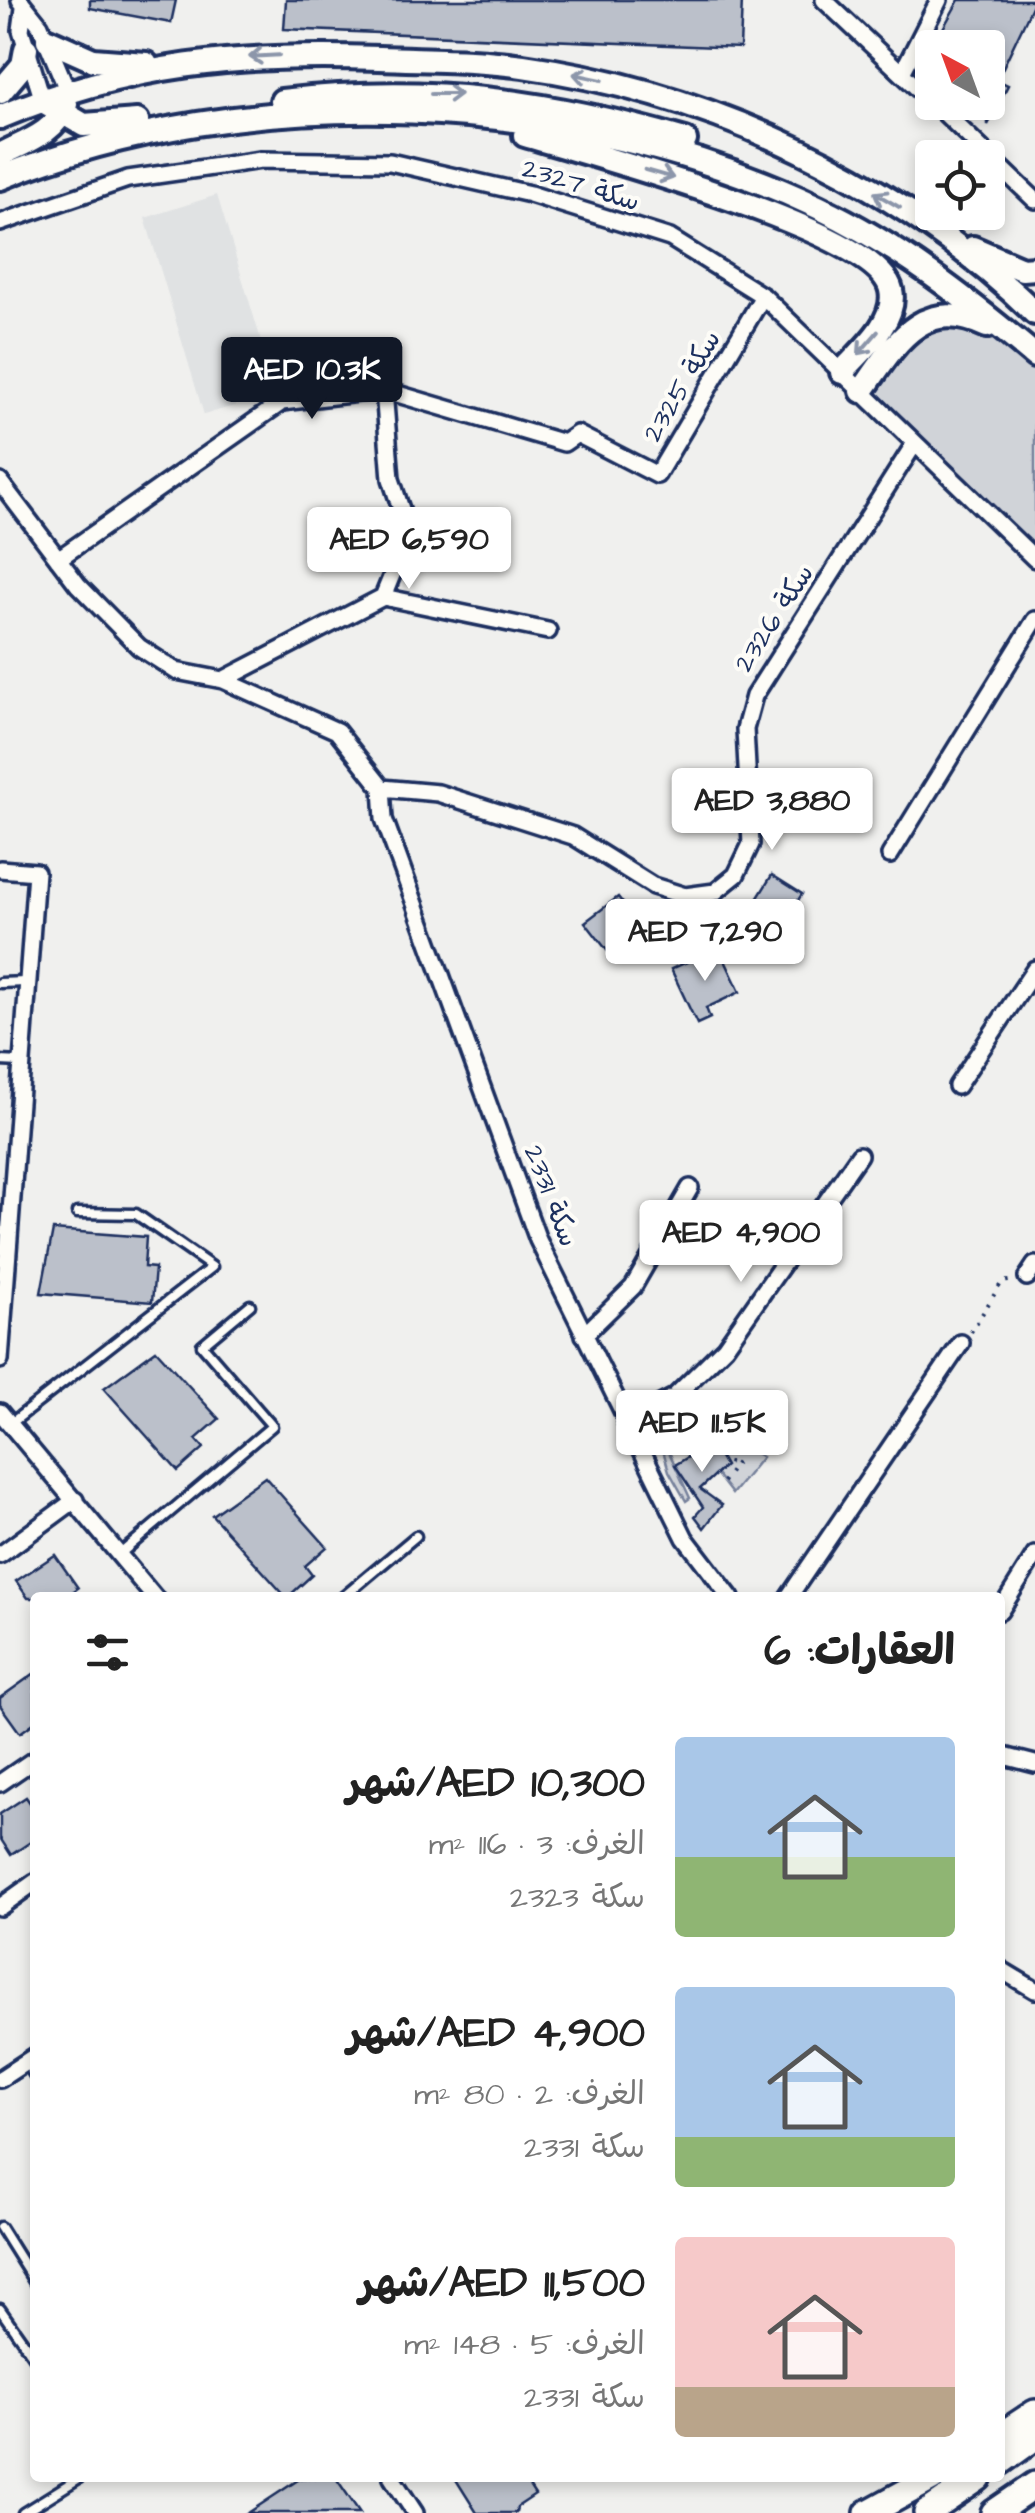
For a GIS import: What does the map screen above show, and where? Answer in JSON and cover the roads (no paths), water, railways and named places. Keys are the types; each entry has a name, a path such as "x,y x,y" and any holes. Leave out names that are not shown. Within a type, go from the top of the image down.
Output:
{"main road":[{"path":"0,92 37,45 93,60 179,64 290,55 456,60 596,78 703,110 770,139 843,175 915,218"},
{"path":"0,117 68,92 179,64"},
{"path":"0,154 44,132 62,116 68,92"},
{"path":"43,101 62,116 104,127 198,110 336,95 462,94 549,104 685,140 794,186 821,208 936,276 1032,354"},
{"path":"0,178 55,155 140,135 227,121 315,113 465,116 594,133 698,159 821,208"},
{"path":"465,116 717,193 784,218 878,270 892,288 891,307 880,329 842,372"},
{"path":"936,230 998,260 1022,269 1035,268"},
{"path":"936,230 1035,313"},
{"path":"862,392 906,333 934,316 960,314 1032,354"},
{"path":"1005,2433 1035,2414"},
{"path":"1005,2459 1035,2438"},
{"path":"868,2513 925,2482"},
{"path":"927,2513 972,2482"},
{"path":"994,2513 1035,2485"}],"street":[{"path":"824,0 915,85"},
{"path":"902,72 939,0"},
{"path":"22,4 21,30 37,45 43,101"},
{"path":"22,4 37,45 68,92"},
{"path":"952,120 1035,200"},
{"name":"سكة 2327","path":"0,223 128,179 261,160 390,162 530,194 670,238 763,296 1035,559"},
{"name":"سكة 2325","path":"384,390 564,443 577,434 657,475 763,296"},
{"path":"58,560 282,402 384,390 391,479 409,533 383,597"},
{"name":"سكة 2326","path":"382,788 438,793 573,836 653,886 685,896 715,892 736,875 751,844 745,729 754,696 915,443"},
{"path":"0,482 115,628 176,671 222,680 338,730 382,788"},
{"path":"222,680 383,597 548,631"},
{"path":"890,855 1035,620"},
{"name":"سكة 2331","path":"382,788 384,820 532,1222 685,1538 726,1592"},
{"path":"0,869 36,872 0,1360"},
{"path":"957,1086 1035,969"},
{"path":"626,1422 674,1397 725,1348 859,1155"},
{"path":"584,1335 633,1287 690,1188"},
{"path":"792,1592 962,1343"},
{"path":"5,1418 150,1592"},
{"path":"0,1555 76,1500"},
{"path":"1005,1602 1035,1555"},
{"path":"1005,1756 1035,1764"},
{"path":"0,1783 30,1763"},
{"path":"0,1907 30,1886"},
{"path":"1005,1972 1035,1990"},
{"path":"0,2078 30,2065"},
{"path":"395,2482 415,2513"}],"lane":[{"path":"0,983 25,982"},
{"path":"0,1061 21,1062"},
{"path":"5,1418 212,1267 136,1214 76,1212"},
{"path":"120,1554 272,1426 202,1345 250,1305"},
{"path":"349,1592 416,1536"},
{"path":"0,2227 30,2275"},
{"path":"0,2309 30,2352"},
{"path":"23,2513 73,2482"}]}
